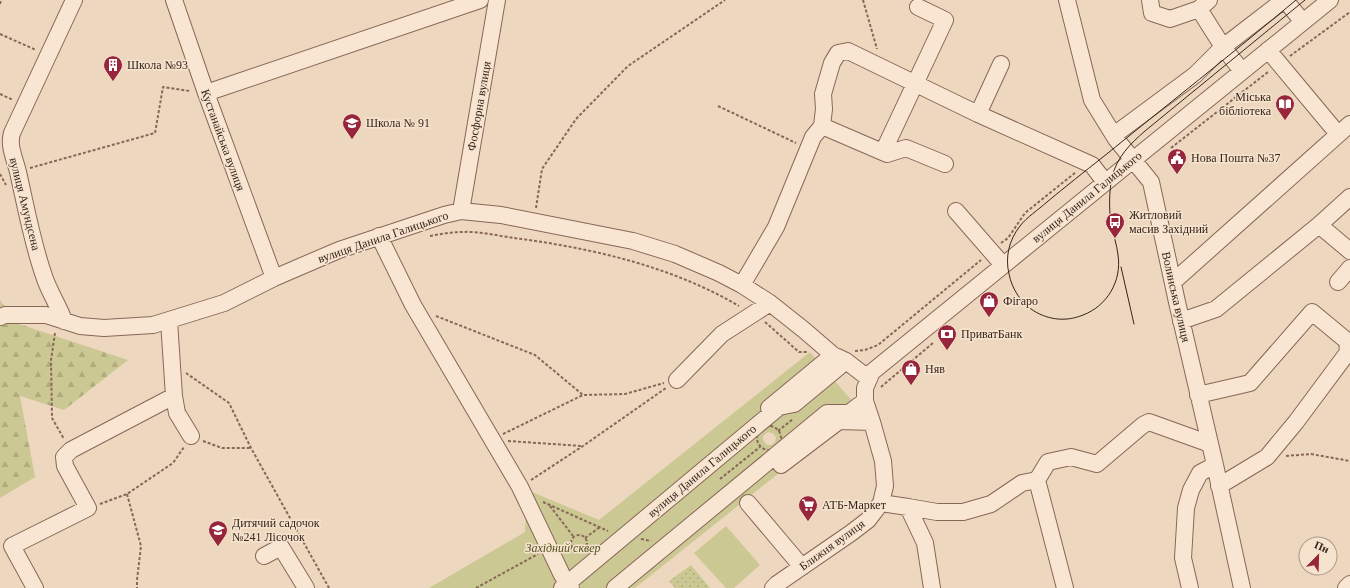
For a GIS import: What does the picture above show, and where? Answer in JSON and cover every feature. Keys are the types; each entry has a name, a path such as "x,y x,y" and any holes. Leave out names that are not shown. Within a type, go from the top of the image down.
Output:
{"street":[{"name":"вулиця Амундсена","path":"61,320 44,277 25,207 18,172 10,146 12,133 74,0"},
{"name":"Кустанайська вулиця","path":"174,0 206,93 274,278"},
{"path":"206,93 480,0"},
{"name":"Фосфорна вулиця","path":"461,211 497,0"},
{"name":"Волинська вулиця","path":"1068,0 1092,100 1116,139 1151,182 1181,321 1216,466 1219,486 1242,588"},
{"path":"1150,0 1152,12 1170,19 1204,4 1224,47 1242,71"},
{"path":"1114,134 1195,75 1224,47 1285,0 1303,22"},
{"name":"вулиця Данила Галицького","path":"0,317 5,315 46,314 80,326 104,328 153,325 224,303 274,278 339,250 444,215 461,211 501,215 613,237 652,246 696,263 742,284 839,354 868,378 872,372 1002,265 1330,0"},
{"path":"883,152 945,20 918,7"},
{"path":"1173,282 1344,129 1268,50"},
{"path":"742,284 776,228 813,137 822,126 824,109 823,94 832,63 838,53 848,51 978,114 1092,165 1105,182"},
{"path":"978,114 1001,64"},
{"path":"822,126 887,154 906,148 945,164"},
{"path":"1181,321 1216,309 1319,226 1350,197"},
{"path":"956,211 1002,265"},
{"path":"1319,226 1350,251"},
{"path":"379,236 413,306 520,487 566,584"},
{"path":"1338,282 1350,268"},
{"path":"677,380 722,334 770,303"},
{"path":"1198,395 1250,382 1312,312 1346,341 1348,352 1296,422 1267,457 1219,486"},
{"path":"169,321 174,396 177,413 191,436"},
{"path":"619,536 839,354"},
{"name":"вулиця Данила Галицького","path":"566,584 619,536 646,518 779,407 794,404 839,354"},
{"name":"Ближня вулиця","path":"773,588 868,520 881,503 886,486 883,461 865,401 865,388 868,378"},
{"path":"35,588 12,546 88,508 64,466 64,457 71,450 174,396"},
{"path":"751,482 771,460 828,413 849,413 865,401"},
{"path":"615,588 718,503 839,421 872,422"},
{"path":"1065,588 1037,480 1048,462 1071,457 1096,464 1143,425 1149,422 1210,444"},
{"path":"1190,588 1183,558 1186,508 1191,490 1200,473 1216,466"},
{"path":"881,503 937,512 963,512 991,504 1022,483 1037,480"},
{"path":"748,503 802,567"},
{"path":"908,507 925,543 932,588"},
{"path":"264,556 281,547 306,588"},
{"path":"1346,588 1350,584"}],"path":[{"path":"0,4 1,0"},
{"path":"533,221 542,169 576,119 628,66 725,0"},
{"path":"863,0 882,68"},
{"path":"1168,151 1280,63 1350,12"},
{"path":"0,34 48,55"},
{"path":"18,172 155,133 163,87 206,93"},
{"path":"718,106 808,149"},
{"path":"423,236 464,232 524,239 592,251 649,266 694,283 724,297 764,321 799,352 839,354 864,350 878,345 1008,238 1025,213 1087,163"},
{"path":"413,306 535,354 583,395"},
{"path":"61,320 51,360 52,418 71,450"},
{"path":"173,363 229,403 251,448 329,588"},
{"path":"491,440 583,395 625,394 677,380"},
{"path":"520,487 583,446 677,380"},
{"path":"748,432 746,457 751,482"},
{"path":"88,508 126,494 173,463 191,436 222,448 251,448"},
{"path":"491,440 583,446"},
{"path":"720,479 760,447"},
{"path":"1267,457 1311,454 1350,461"},
{"path":"721,455 771,460"},
{"path":"721,455 733,468 751,482"},
{"path":"718,503 721,455"},
{"path":"695,477 751,482"},
{"path":"126,494 141,546 137,588"},
{"path":"537,500 619,536 669,543"},
{"path":"549,505 573,536"},
{"path":"644,564 646,518"},
{"path":"585,538 600,527"},
{"path":"573,536 581,535 585,538"},
{"path":"573,536 571,544 573,548 578,550 583,549 586,545 585,538"},
{"path":"476,588 549,547"}],"green space":[{"path":"0,300 16,323 128,360 64,410 20,396 35,477 0,498"},
{"name":"Західний сквер","path":"810,352 859,409 635,588 429,588 525,532 527,490 599,520","holes":["768,432 774,434 776,438 775,442 771,445 767,445 763,440 763,436"]},
{"path":"726,526 760,565 734,588 726,588 694,553"},
{"path":"691,565 710,588 675,588 669,581"}],"tram line":[{"path":"1296,0 1029,217 1016,231 1009,249 1007,261 1010,280 1021,300 1029,308 1052,318 1070,319 1092,311 1106,299 1115,283 1119,265 1110,212 1110,188 1117,163 1129,146 1145,131 1305,0"},
{"path":"1121,267 1134,324"}],"place":[{"name":"Школа №93","path":"113,82"},
{"name":"Міська бібліотека","path":"1285,121"},
{"name":"Школа № 91","path":"352,140"},
{"name":"Нова Пошта №37","path":"1177,175"},
{"name":"Житловий масив Західний","path":"1115,239"},
{"name":"Фігаро","path":"989,318"},
{"name":"ПриватБанк","path":"947,351"},
{"name":"Няв","path":"911,386"},
{"name":"АТБ-Маркет","path":"808,522"},
{"name":"Дитячий садочок №241 Лісочок","path":"218,547"}]}
